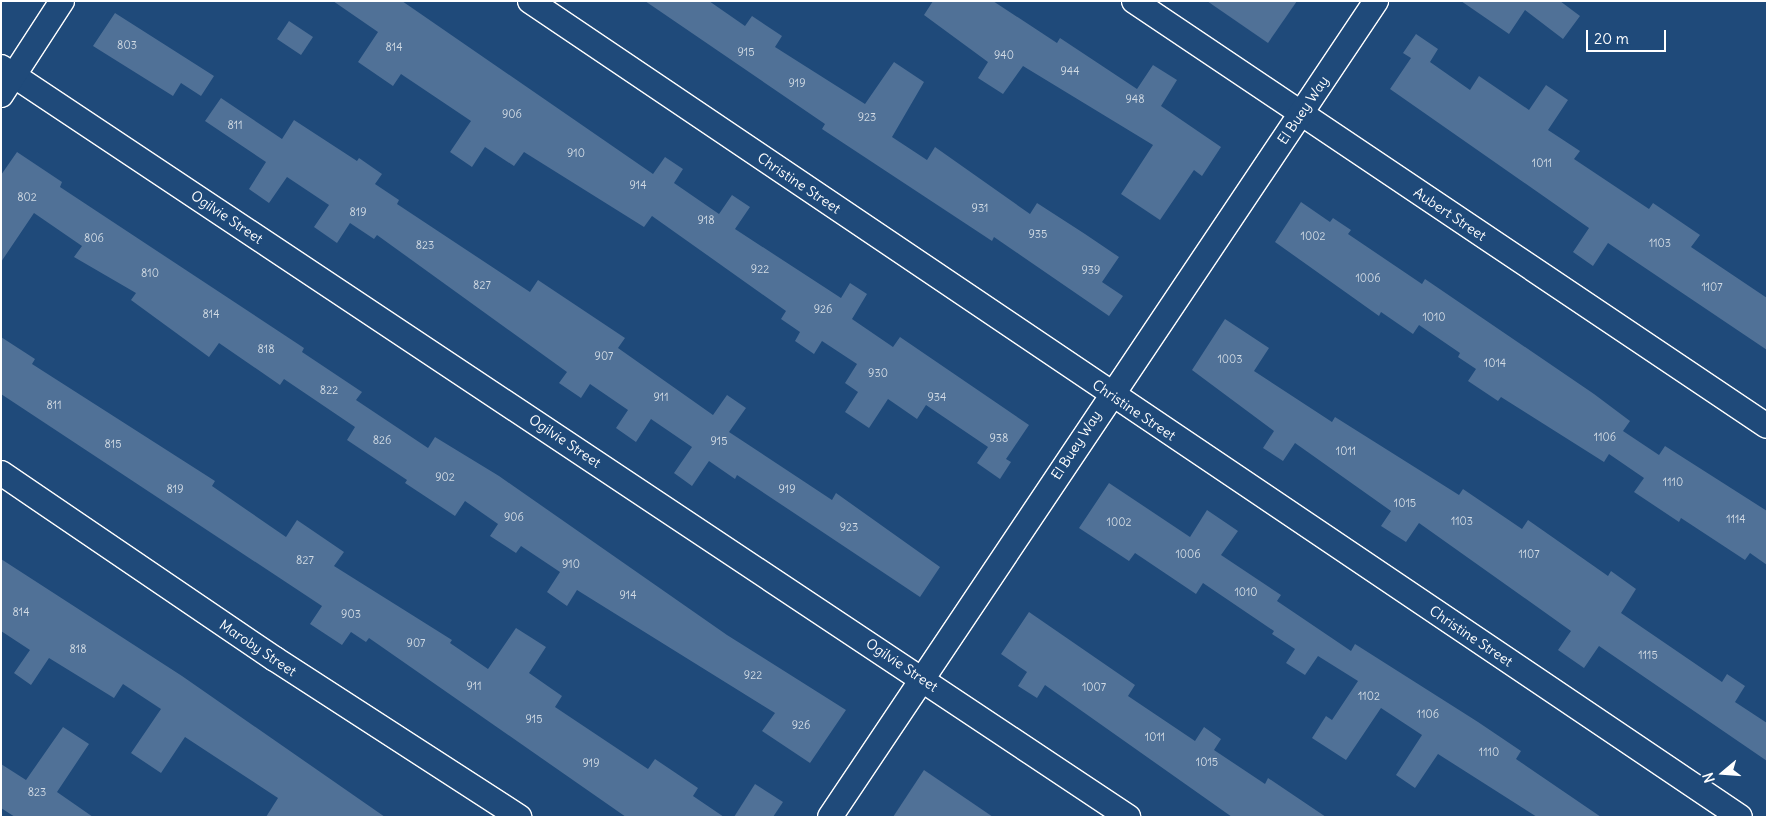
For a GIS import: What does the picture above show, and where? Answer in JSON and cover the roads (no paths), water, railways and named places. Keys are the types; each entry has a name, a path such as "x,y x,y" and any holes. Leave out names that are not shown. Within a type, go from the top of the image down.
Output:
{"street":[{"path":"6,79 62,1"},
{"name":"Christine Street","path":"530,1 1110,394 1740,817"},
{"name":"Aubert Street","path":"1134,1 1767,426"},
{"name":"El Buey Way","path":"830,817 924,680 1110,394 1376,1"},
{"name":"Ogilvie Street","path":"6,79 924,680 1128,817"},
{"name":"Maroby Street","path":"1,473 274,659 519,817"}]}
